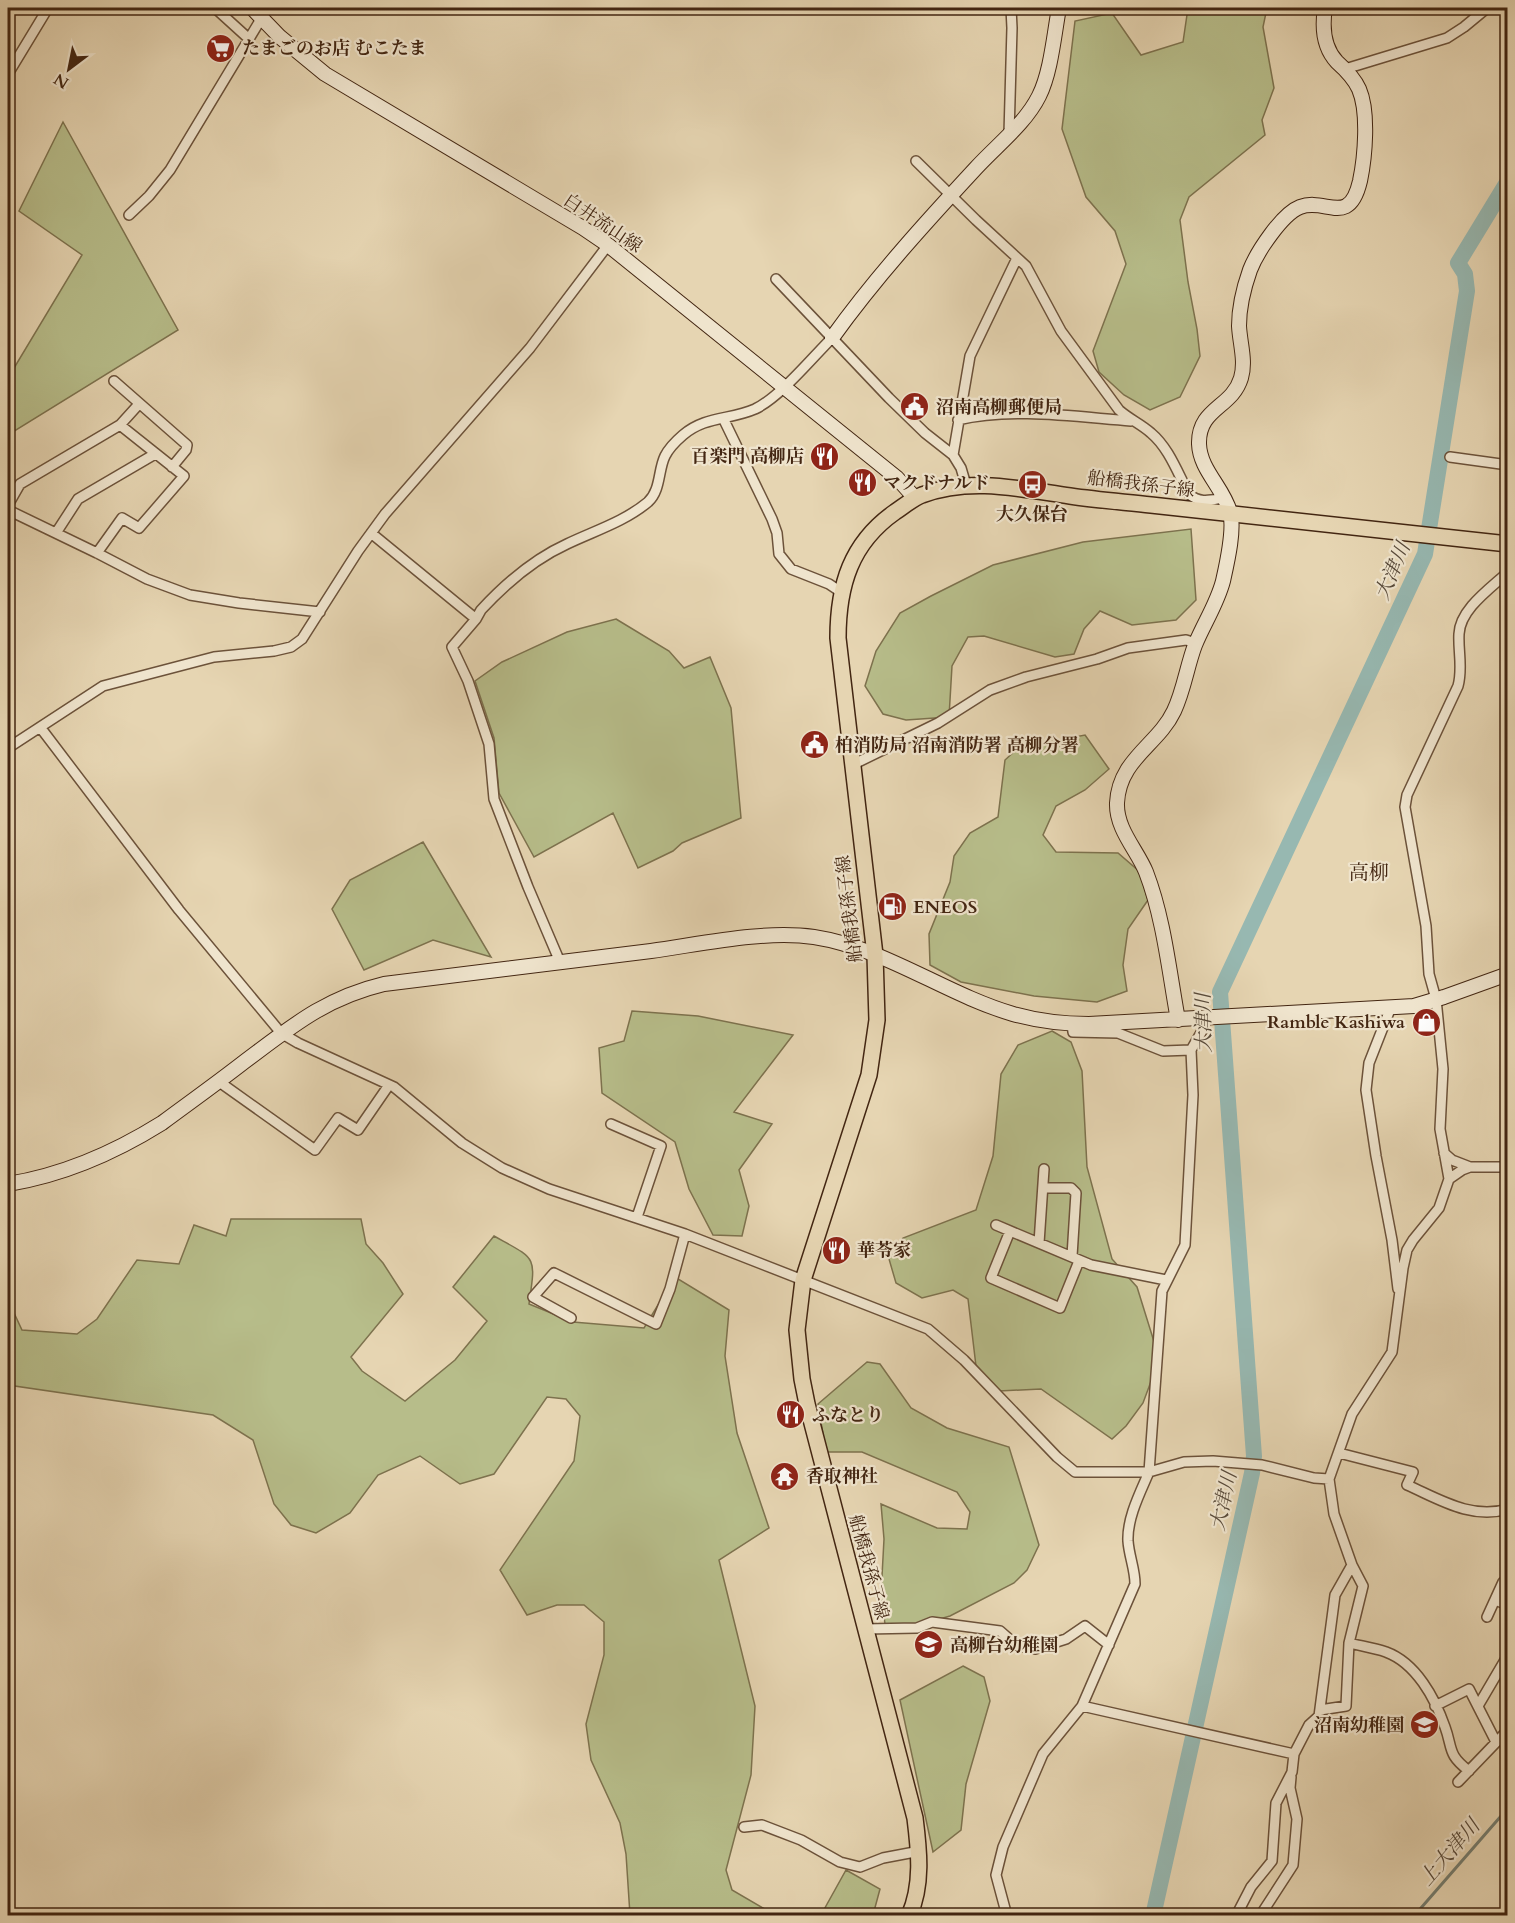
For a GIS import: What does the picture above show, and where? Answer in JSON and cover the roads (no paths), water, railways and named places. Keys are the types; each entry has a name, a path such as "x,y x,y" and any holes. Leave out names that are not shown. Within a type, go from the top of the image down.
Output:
{"main road":[{"name":"船橋我孫子線","path":"909,1916 914,1906 920,1851 908,1787 802,1379 797,1330 803,1280 868,1076 877,1020 875,955 838,638 841,592 848,570 863,542 877,526 915,498 938,490 966,485 1008,486 1070,496 1231,515 1508,544"}],"street":[{"path":"8,74 48,8"},
{"path":"215,8 248,38"},
{"path":"1009,134 1011,8"},
{"path":"560,962 494,799 489,744 468,681 452,647 495,596 544,557 568,543 610,526 648,501 657,488 664,458 672,445 685,434 705,421 752,410 761,405 784,387 832,338 951,195 1023,119 1041,91 1059,8"},
{"path":"1178,1020 1158,912 1146,871 1120,823 1117,802 1126,771 1168,722 1174,711 1196,643 1216,604 1223,581 1231,515 1224,498 1203,464 1199,445 1200,433 1208,414 1226,401 1240,382 1243,360 1239,329 1240,312 1250,270 1259,250 1294,211 1301,206 1341,208 1354,198 1360,179 1365,125 1363,106 1354,80 1335,59 1326,44 1325,8"},
{"path":"1345,69 1447,38 1487,8"},
{"path":"129,215 149,196 170,170 248,38 259,13"},
{"name":"白井流山線","path":"259,13 325,74 608,245 897,478 915,498"},
{"path":"916,161 1026,266 1062,331 1119,410 1150,432 1161,444 1189,494 1194,499 1204,501 1224,498"},
{"path":"8,748 103,686 214,657 291,647 302,639 371,533 424,468 530,348 608,245"},
{"path":"953,455 970,356 1017,258"},
{"path":"776,279 925,434 953,455 961,468 966,485"},
{"path":"114,381 187,445 186,450 172,467"},
{"path":"139,404 120,425 20,484 8,507 147,579 189,595 320,612"},
{"path":"958,420 972,417 1061,415 1131,420"},
{"path":"723,418 772,519 777,533 779,554 791,569 829,584 841,592"},
{"path":"98,552 122,518 139,528 184,476 120,425"},
{"path":"56,533 78,499 154,454"},
{"path":"1450,457 1508,465"},
{"path":"371,533 476,619"},
{"path":"1320,1710 1346,1706 1349,1643 1363,1586 1352,1565 1334,1514 1329,1479 1352,1414 1392,1352 1407,1250 1439,1208 1449,1179 1440,1129 1443,1069 1436,999 1429,974 1426,926 1406,818 1406,801 1458,686 1461,674 1459,632 1462,622 1474,605 1508,572"},
{"path":"852,765 938,723 990,690 1026,677 1128,648 1186,640 1196,643"},
{"path":"40,727 185,918 281,1033 389,1085 416,1104 462,1143 502,1168 576,1199 686,1234 928,1329 964,1360 1057,1457 1075,1472 1149,1472 1184,1462 1213,1461 1262,1465 1314,1478 1329,1479"},
{"path":"8,1184 69,1170 100,1158 162,1123 309,1014 361,989 384,984 737,939 798,936 816,938 875,955 1012,1014 1072,1024 1414,1006 1508,974"},
{"path":"1391,1007 1369,1063 1366,1089 1399,1295"},
{"path":"1007,1916 996,1875 1003,1847 1043,1754 1082,1706 1135,1584 1128,1539 1140,1491 1149,1472 1162,1291 1185,1245 1193,1095 1191,1050 1209,1017"},
{"path":"1072,1024 1072,1032 1118,1033 1163,1051 1191,1050"},
{"path":"218,1081 315,1149 338,1118 358,1130 389,1085"},
{"path":"611,1125 661,1146 637,1217"},
{"path":"1444,1153 1452,1160 1470,1167"},
{"path":"1449,1179 1470,1167 1508,1167"},
{"path":"1039,1243 1044,1169"},
{"path":"1010,1231 991,1278 1060,1308 1076,1258 1076,1193 1071,1188 1044,1188"},
{"path":"996,1225 1076,1258 1166,1280"},
{"path":"571,1318 533,1297 554,1273 656,1324 670,1289 686,1234"},
{"path":"1339,1454 1413,1472 1407,1485 1458,1508 1480,1512 1508,1509"},
{"path":"1260,1916 1293,1865 1297,1819 1290,1788 1294,1754 1309,1725 1319,1716 1335,1595 1349,1574 1352,1565"},
{"path":"1487,1617 1503,1582"},
{"path":"1495,1600 1508,1605"},
{"path":"866,1629 917,1628 932,1622 1000,1631 1016,1645 1035,1649 1066,1639 1085,1626 1109,1645"},
{"path":"1349,1643 1386,1652 1402,1660 1413,1670 1446,1728 1449,1747 1458,1763 1469,1771"},
{"path":"1478,1706 1508,1655"},
{"path":"1435,1706 1469,1689 1497,1742"},
{"path":"1082,1706 1294,1754"},
{"path":"1458,1782 1508,1730"},
{"path":"1236,1916 1251,1887 1272,1861 1276,1803 1292,1772"},
{"path":"744,1827 762,1825 801,1840 840,1862 860,1868 883,1858 920,1851"}],"waterway":[{"name":"大津川","path":"1153,1916 1254,1456 1220,992 1425,554 1467,291 1465,274 1458,263 1508,181"},
{"name":"上大津川","path":"1414,1916 1508,1808"}],"place":[{"name":"たまごのお店 むこたま","path":"221,48"},
{"name":"沼南高柳郵便局","path":"915,407"},
{"name":"百楽門 高柳店","path":"825,456"},
{"name":"マクドナルド","path":"862,483"},
{"name":"大久保台","path":"1032,485"},
{"name":"柏消防局 沼南消防署 高柳分署","path":"814,745"},
{"name":"ENEOS","path":"892,907"},
{"name":"Ramble Kashiwa","path":"1426,1022"},
{"name":"華苓家","path":"836,1250"},
{"name":"ふなとり","path":"791,1415"},
{"name":"香取神社","path":"785,1476"},
{"name":"高柳台幼稚園","path":"929,1645"},
{"name":"沼南幼稚園","path":"1425,1725"}],"district":[{"name":"高柳","path":"1369,872"}]}
